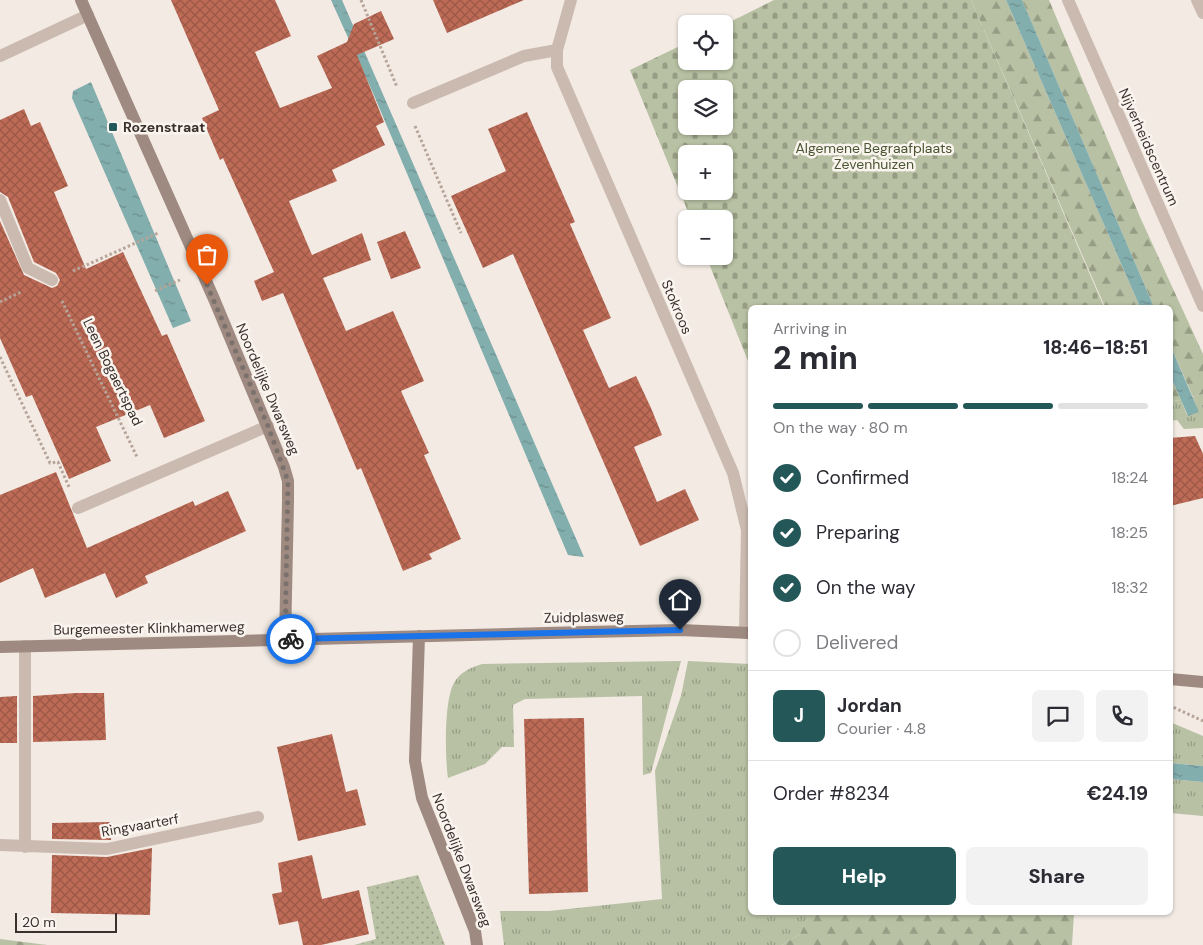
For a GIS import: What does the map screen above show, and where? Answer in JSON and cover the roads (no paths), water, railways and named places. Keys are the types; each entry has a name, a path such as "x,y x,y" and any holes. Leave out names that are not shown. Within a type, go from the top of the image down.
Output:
{"street":[{"name":"Noordelijke Dwarsweg","path":"82,0 268,426 288,481 285,640"},
{"name":"Stokroos","path":"571,0 557,50 557,67 733,473 747,530 748,633"},
{"name":"Nijverheidscentrum","path":"1068,0 1203,306"},
{"path":"1197,0 1203,13"},
{"path":"0,56 88,15"},
{"path":"413,103 524,56 557,50"},
{"path":"0,200 28,268 52,280"},
{"path":"78,508 268,426"},
{"name":"Zuidplasweg","path":"419,636 680,630 748,633"},
{"name":"Noordelijke Dwarsweg","path":"419,636 415,761 420,789 475,931 477,945"},
{"name":"Burgemeester Klinkhamerweg","path":"0,646 419,636"},
{"path":"25,646 25,847"},
{"path":"1173,679 1203,682"},
{"path":"1187,681 1203,690"},
{"name":"Ringvaarterf","path":"0,845 107,849 258,817"}],"water":[{"path":"331,0 342,0 584,557 568,555 373,93"},
{"path":"1006,0 1022,0 1153,305 1139,305"},
{"path":"91,82 191,321 173,328 72,98 73,91"},
{"path":"1173,352 1199,412 1188,416 1173,382"},
{"path":"1173,763 1203,766 1203,782 1173,779"}],"place":[{"name":"Rozenstraat","path":"113,127"}],"park label":[{"name":"Algemene Begraafplaats Zevenhuizen","path":"874,156"}]}
